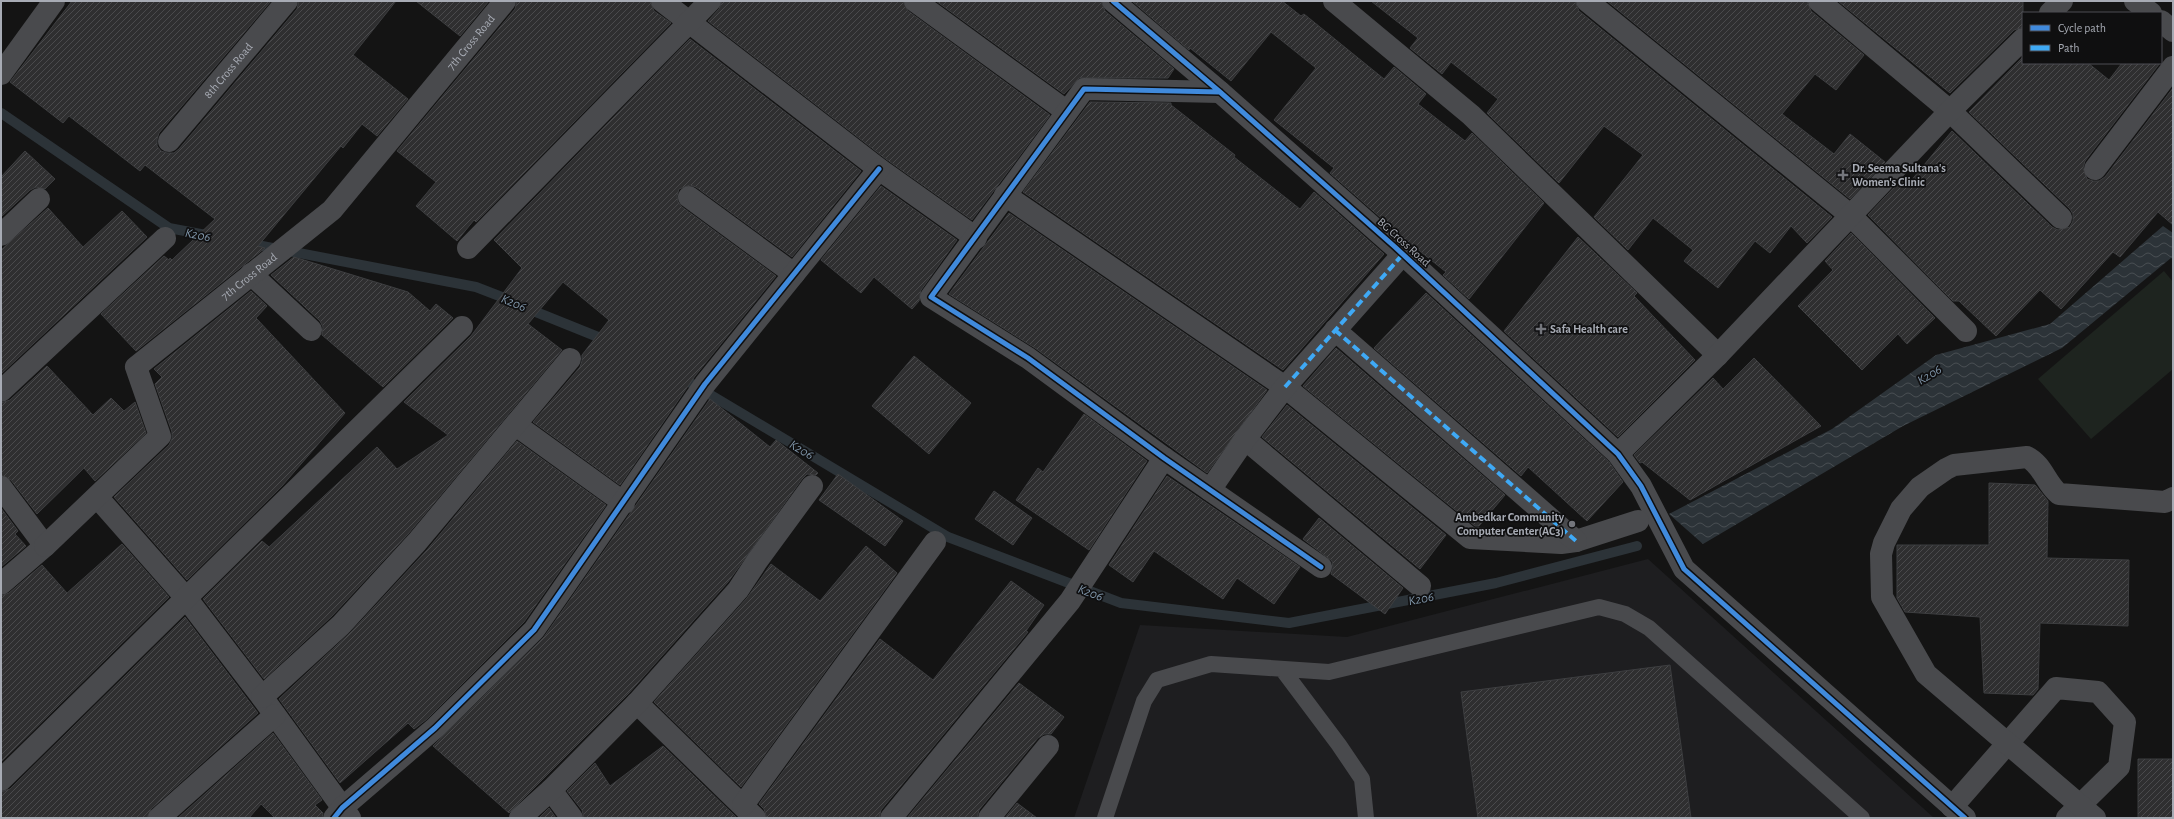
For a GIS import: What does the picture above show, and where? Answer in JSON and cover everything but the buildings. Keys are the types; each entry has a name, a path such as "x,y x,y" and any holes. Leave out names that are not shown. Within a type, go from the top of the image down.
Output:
{"street":[{"path":"1,74 54,1"},
{"name":"8th Cross Road","path":"169,141 287,1"},
{"name":"7th Cross Road","path":"1,584 98,498 160,436 136,367 332,210 505,1"},
{"path":"662,1 879,169 976,238"},
{"path":"468,248 710,1"},
{"path":"916,1 1066,111"},
{"name":"BG Cross Road","path":"1113,1 1220,92 1403,254 1618,454 1641,486 1648,520 1672,546 1684,569 1958,812"},
{"path":"1334,1 1471,115 1718,355"},
{"path":"1588,1 1850,215 1966,331"},
{"path":"1819,1 1950,111 2061,218"},
{"path":"2051,12 2062,1"},
{"path":"2135,1 2149,12"},
{"path":"2162,22 2173,31"},
{"path":"1618,454 1718,355 1950,111 2022,40"},
{"path":"2095,169 2173,67"},
{"path":"1220,92 1084,89 1066,111 1005,195 976,238 931,297 1028,358 1164,458 1321,567"},
{"path":"98,498 187,599 275,715 342,815 435,728 534,630 624,503 705,384 879,169"},
{"path":"1005,195 1285,387 1470,538 1561,543 1648,520"},
{"path":"689,197 794,274"},
{"path":"1,235 39,199"},
{"path":"1,391 165,238"},
{"path":"1210,490 1244,439 1285,387 1403,254"},
{"path":"251,274 311,330"},
{"path":"1,780 187,599 462,327"},
{"path":"1335,330 1576,540"},
{"path":"262,697 341,625 417,542 570,359"},
{"path":"516,425 624,503"},
{"path":"1244,439 1420,586"},
{"path":"1958,812 2007,744 2056,688 2098,692 2125,722 2119,767 2080,814 2007,744 1926,674 1882,597 1881,554 1884,542 1900,509 1920,487 1946,469 1954,466 2027,457 2034,460 2054,491 2060,494 2165,502 2173,498"},
{"path":"891,818 1070,600 1164,458"},
{"path":"520,818 552,790 636,703 738,590 756,561 812,486"},
{"path":"1,487 45,546"},
{"path":"636,703 749,811 935,542"},
{"path":"159,818 275,715"},
{"path":"989,818 1048,746"},
{"path":"552,790 572,818"}],"lane":[{"path":"1105,818 1144,701 1157,680 1211,664 1329,672 1598,607 1625,614 1649,628 1862,818"},
{"path":"1282,669 1339,745 1362,780 1366,818"}],"shaded area":[{"path":"2164,271 2173,282 2173,369 2091,439 2038,379"},
{"path":"1648,559 1934,818 1074,818 1140,625 1347,637"}],"water":[{"path":"2163,226 2173,233 2173,259 2171,258 2062,348 1903,426 1703,544 1669,514 1832,429 1936,355 2050,324"}],"waterway":[{"name":"K206","path":"1,113 169,228 211,236"},
{"name":"K206","path":"247,243 476,287 512,301"},
{"name":"K206","path":"526,308 608,341"},
{"name":"K206","path":"679,376 948,537 1121,603 1289,623 1496,583 1637,546"}],"marked path":[{"path":"1285,387 1403,254"},
{"path":"1335,330 1576,541"}],"cycle path":[{"path":"1113,1 1220,92 1395,247 1618,454 1641,486 1684,569 1965,818"},
{"path":"1220,92 1084,89 931,297 1028,358 1164,458 1321,567"},
{"path":"334,818 342,808 435,728 534,630 705,384 879,169"}],"place":[{"name":"Dr. Seema Sultana's Women's Clinic","path":"1843,175"},
{"name":"Safa Health care","path":"1541,329"},
{"name":"Ambedkar Community Computer Center(AC3)","path":"1572,524"}]}
